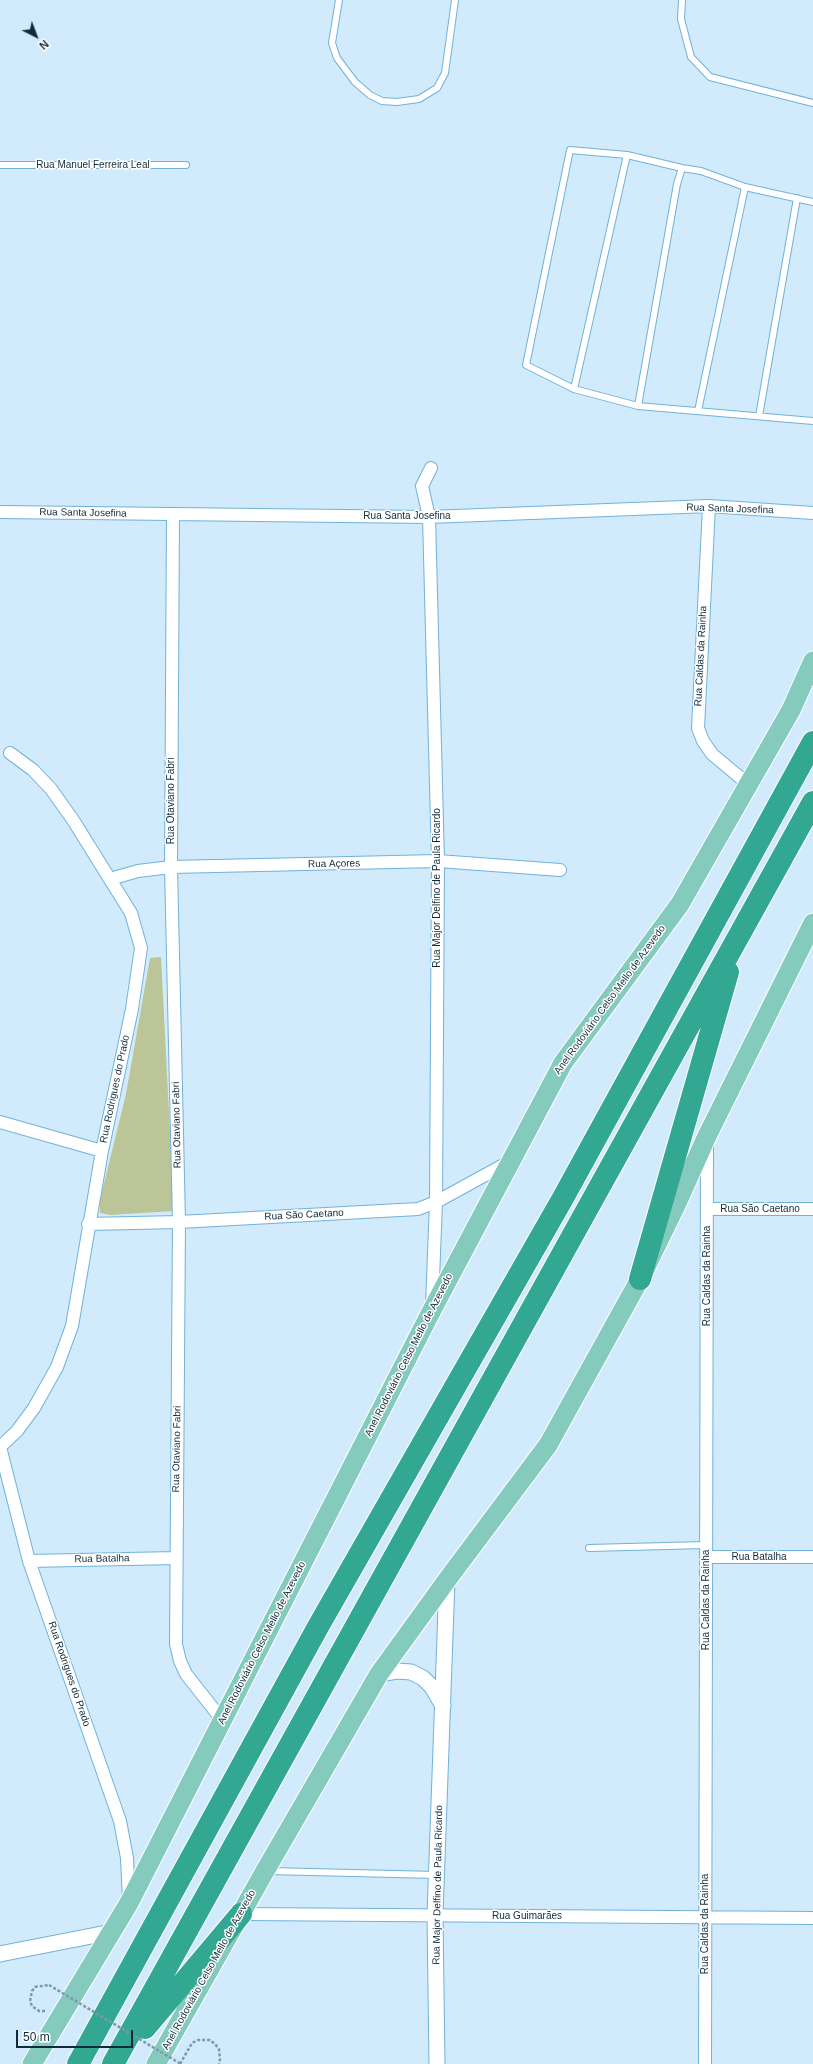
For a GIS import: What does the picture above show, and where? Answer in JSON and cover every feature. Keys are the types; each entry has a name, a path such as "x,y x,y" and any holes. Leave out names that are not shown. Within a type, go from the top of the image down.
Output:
{"highway":[{"path":"78,2064 319,1625 563,1198 813,742"},
{"path":"113,2064 813,802"},
{"path":"640,1278 739,935"},
{"path":"118,2064 163,2005 241,1914"}],"main road":[{"name":"Anel Rodoviário Celso Mello de Azevedo","path":"32,2064 129,1903 432,1310 509,1162 563,1063 680,904 791,710 813,661"},
{"name":"Anel Rodoviário Celso Mello de Azevedo","path":"157,2064 265,1871 379,1674 548,1445 640,1278 677,1203 707,1136 813,922"}],"street":[{"name":"Rua Major Delfino de Paula Ricardo","path":"431,468 422,486 429,517 438,861 436,1202 432,1310"},
{"name":"Rua Santa Josefina","path":"0,512 429,517 709,506 813,513"},
{"name":"Rua Caldas da Rainha","path":"709,506 698,728 703,741 712,754 749,785"},
{"name":"Rua Otaviano Fabri","path":"173,514 171,867 179,1222 176,1644 180,1661 186,1674 223,1721"},
{"name":"Rua Rodrigues do Prado","path":"10,754 33,770 51,789 131,913 141,948 132,1009 88,1224 72,1326 57,1367 34,1408 17,1431 0,1447 29,1561 120,1821 127,1858 129,1903"},
{"name":"Rua Açores","path":"110,880 138,871 171,867 438,861 560,870"},
{"path":"0,1122 102,1151"},
{"name":"Rua Caldas da Rainha","path":"705,2064 707,1136"},
{"name":"Rua São Caetano","path":"88,1224 179,1222 418,1209 436,1202 509,1162"},
{"name":"Rua São Caetano","path":"707,1209 813,1209"},
{"name":"Rua Batalha","path":"706,1557 813,1557"},
{"name":"Rua Batalha","path":"29,1561 176,1558"},
{"name":"Rua Major Delfino de Paula Ricardo","path":"437,2064 435,1915 447,1580"},
{"path":"379,1674 397,1671 411,1672 423,1678 432,1687 443,1706"},
{"name":"Rua Guimarães","path":"241,1914 705,1916 813,1918"},
{"path":"0,1954 112,1932"}],"lane":[{"path":"339,0 332,43 337,58 355,82 370,95 382,101 397,102 419,99 437,88 445,73 455,0"},
{"path":"682,0 681,19 691,57 710,77 813,103"},
{"path":"813,202 745,187 702,171 682,168 627,155 570,150 526,365 574,389 638,406 813,421"},
{"path":"574,389 627,155"},
{"name":"Rua Manuel Ferreira Leal","path":"0,165 186,165"},
{"path":"638,406 677,184 682,168"},
{"path":"698,411 745,187"},
{"path":"759,416 797,198"},
{"path":"589,1548 706,1545"},
{"path":"265,1871 437,1875"}],"path":[{"path":"48,2011 39,2011 32,2006 30,2001 32,1991 35,1987 49,1985 181,2064 192,2043 198,2040 210,2040 219,2049 220,2059 218,2064"}],"green space":[{"path":"161,957 174,1211 110,1215 100,1213 100,1200 126,1094 150,958"}]}
